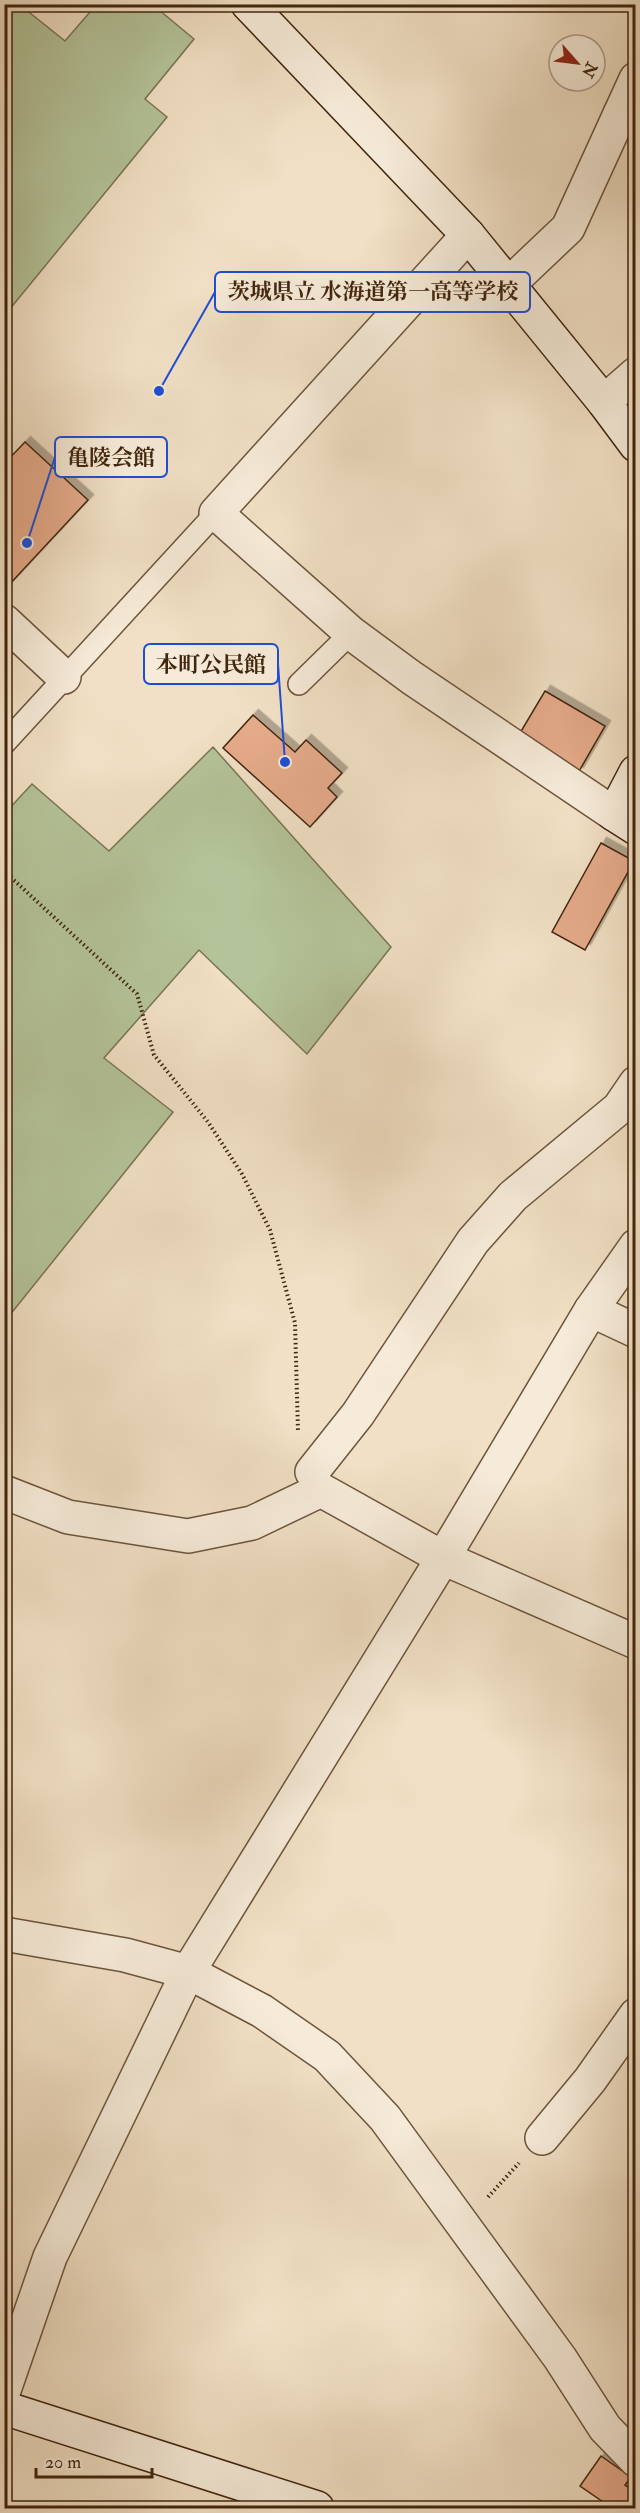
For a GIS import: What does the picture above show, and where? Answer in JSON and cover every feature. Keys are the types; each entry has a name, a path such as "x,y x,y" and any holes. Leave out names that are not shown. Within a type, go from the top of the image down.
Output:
{"street":[{"path":"248,4 468,235 604,402 636,445"},
{"path":"509,284 568,228 628,118 636,79"},
{"path":"468,235 216,513 351,633 412,678 625,821 636,772"},
{"path":"604,402 636,374"},
{"path":"4,621 64,676"},
{"path":"4,1492 68,1517 188,1536 252,1523 311,1471 358,1414 474,1241 513,1196 619,1108 636,1083"},
{"path":"4,2390 50,2257 188,1972 443,1558 591,1310 636,1246"},
{"path":"591,1310 636,1331"},
{"path":"311,1471 443,1558 636,1642"},
{"path":"4,1934 124,1954 188,1972 262,2011 327,2056 385,2118 560,2358 605,2427 636,2460"},
{"path":"542,2138 590,2080 636,2015"},
{"path":"4,2408 317,2508"}],"lane":[{"path":"4,744 216,513"},
{"path":"298,684 351,633"}],"path":[{"path":"4,871 137,994 154,1055 208,1122 242,1174 270,1230 295,1323 311,1471"},
{"path":"462,2224 542,2138"}],"green space":[{"path":"5,4 20,5 65,41 96,5 153,5 194,39 145,99 167,117 5,315"},
{"path":"213,747 391,947 307,1054 199,950 104,1058 173,1112 5,1321 5,813 32,784 109,851"}],"building":[{"path":"35,4 50,4 44,11"},
{"path":"25,442 88,500 7,587 4,585 4,464"},
{"path":"545,691 605,726 578,773 517,738"},
{"path":"253,715 295,752 306,740 342,773 328,788 337,797 310,827 223,748"},
{"path":"601,843 634,861 585,950 552,932"},
{"path":"601,2456 631,2477 625,2485 636,2493 636,2508 612,2508 580,2486"}],"place":[{"name":"茨城県立 水海道第一高等学校","path":"159,391"},
{"name":"亀陵会館","path":"27,543"},
{"name":"本町公民館","path":"285,762"}]}
